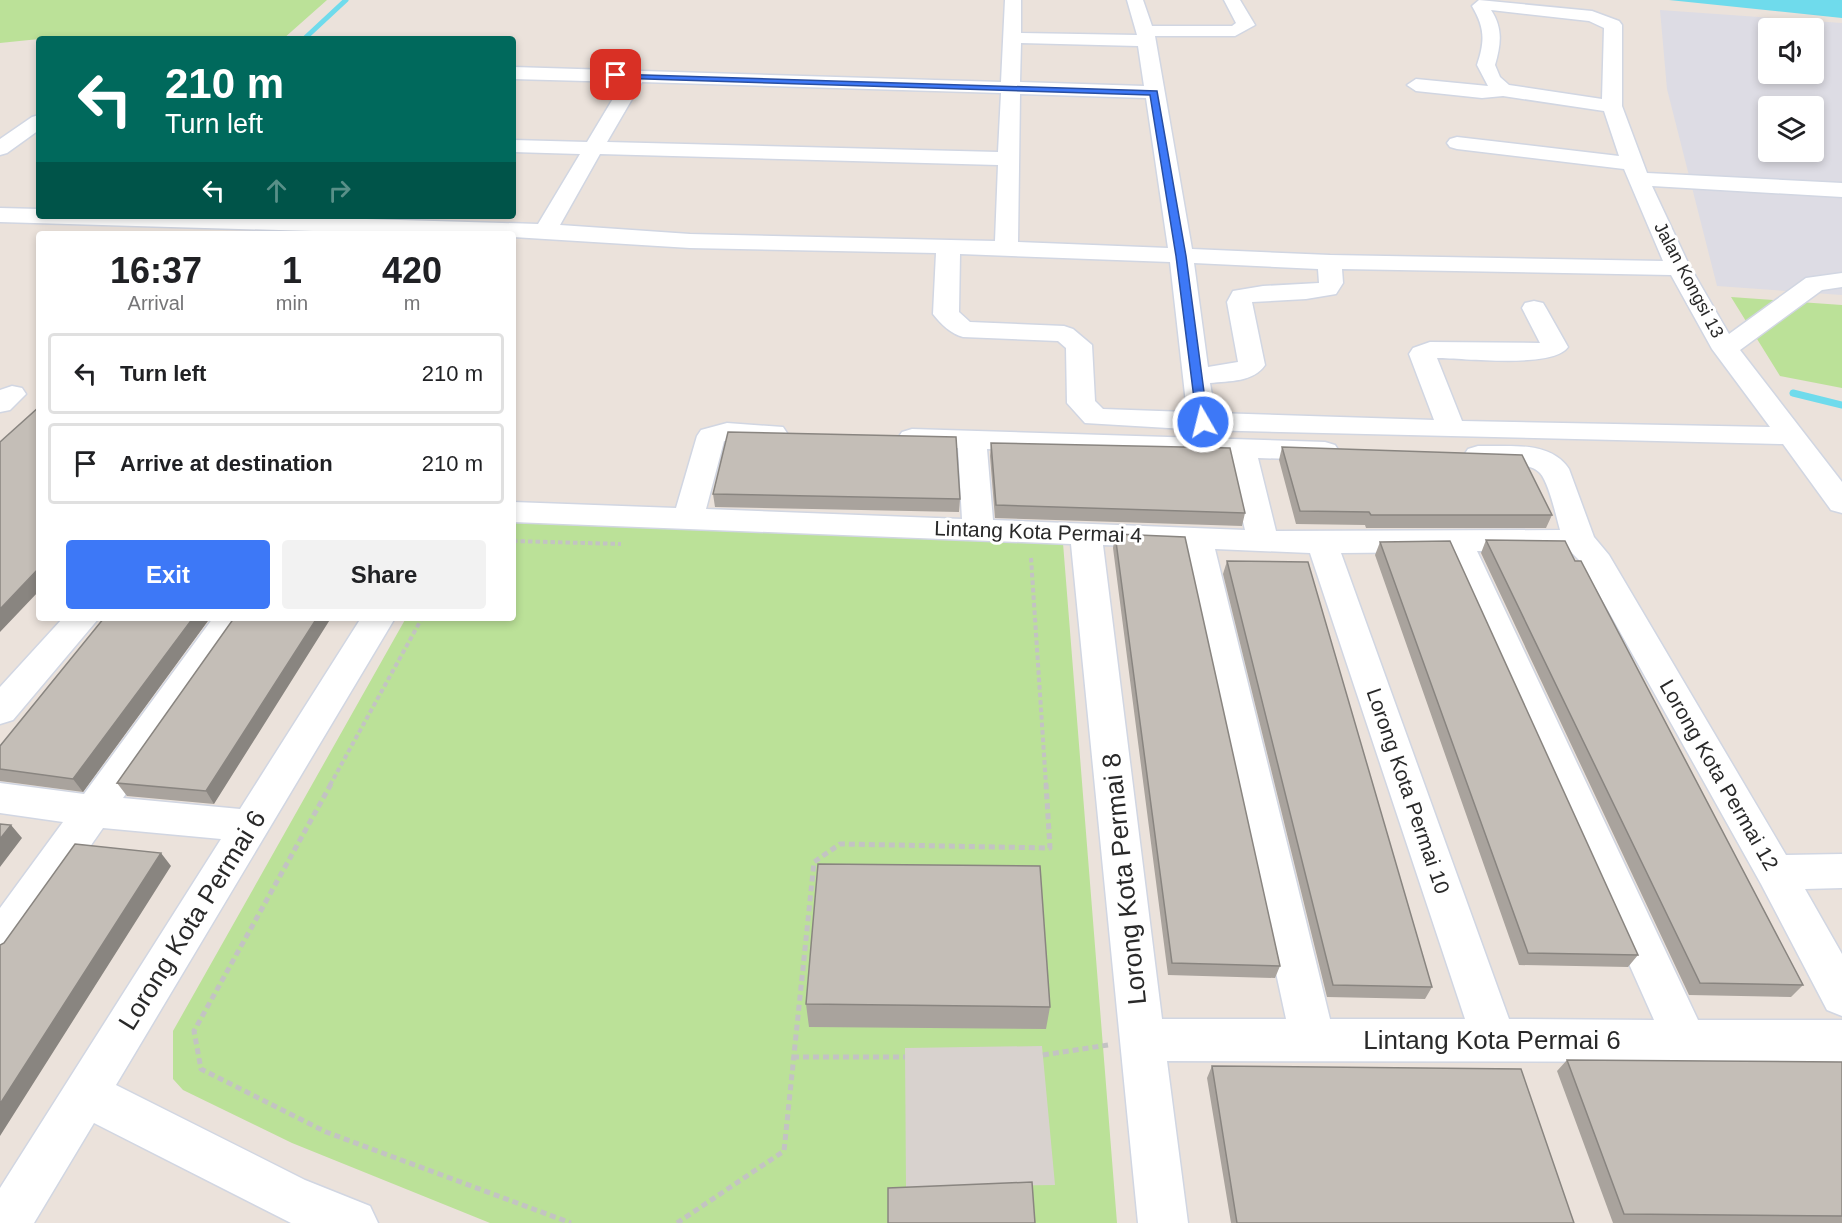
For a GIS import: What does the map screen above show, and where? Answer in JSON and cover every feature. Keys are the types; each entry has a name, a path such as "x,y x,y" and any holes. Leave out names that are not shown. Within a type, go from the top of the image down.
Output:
{"street":[{"path":"1006,248 1013,0"},
{"path":"1135,0 1145,36 1181,256 1203,422"},
{"path":"1013,38 1145,36 1235,31 1246,25 1232,0"},
{"path":"1463,2 1480,6 1491,23 1490,52 1486,65 1492,79 1503,90"},
{"name":"Jalan Kongsi 13","path":"1480,6 1485,3 1592,16 1613,25 1612,106 1636,171 1678,268 1725,348 1790,436 1831,475 1842,503"},
{"path":"516,73 1154,92"},
{"path":"545,231 636,76"},
{"path":"1416,85 1482,92 1503,90 1612,106"},
{"path":"29,150 0,149 36,123"},
{"path":"1457,143 1636,171 1842,190"},
{"path":"516,146 1007,159"},
{"path":"10,216 36,202"},
{"path":"10,216 36,216"},
{"path":"287,219 545,231 759,252 866,254 948,247 1006,248 1330,262 1678,268"},
{"path":"948,247 946,314 963,329 1064,334 1079,345 1081,404 1095,417 1450,429 1790,436"},
{"path":"1196,376 1238,372 1252,365 1239,302 1242,296 1253,293 1312,293 1327,289 1331,283 1330,262"},
{"path":"1725,348 1815,283 1842,280"},
{"path":"1450,429 1422,354 1430,350 1540,352 1555,347 1534,308"},
{"path":"689,518 711,436 727,432 797,434"},
{"name":"Lorong Kota Permai 12","path":"890,437 1536,457 1554,469 1586,549 1775,872 1842,996"},
{"path":"972,439 978,530"},
{"path":"1240,449 1263,539"},
{"name":"Lintang Kota Permai 4","path":"516,512 1322,543 1555,540 1586,549"},
{"name":"Lorong Kota Permai 8","path":"1086,535 1163,1223"},
{"path":"1197,537 1313,1040"},
{"path":"1457,542 1685,1040"},
{"name":"Lorong Kota Permai 10","path":"1322,543 1494,1040"},
{"path":"0,710 79,621"},
{"path":"0,940 229,621"},
{"name":"Lorong Kota Permai 6","path":"6,1223 376,621"},
{"path":"0,798 93,811 250,826"},
{"path":"1775,872 1842,871"},
{"name":"Lintang Kota Permai 6","path":"1141,1040 1842,1041"},
{"path":"85,1094 292,1199 353,1223"}],"path":[{"path":"516,541 631,545"},
{"path":"676,1223 784,1151 814,861 840,844 1050,848 1031,556 1019,555"},
{"path":"420,621 194,1031 201,1069 326,1132 572,1223"},
{"path":"1043,1055 1141,1040"},
{"path":"794,1057 905,1057"}],"shaded area":[{"path":"1660,10 1772,18 1758,18 1758,84 1824,84 1824,22 1842,23 1842,295 1717,286 1667,89"},
{"path":"1042,1046 1055,1185 906,1187 905,1048"}],"green space":[{"path":"0,0 327,0 286,36 36,36 36,39 0,43"},
{"path":"1731,297 1842,305 1842,388 1780,376"},
{"path":"516,523 1063,543 1117,1223 490,1223 292,1143 183,1090 173,1079 173,1031 404,621 516,621"}],"water":[{"path":"1669,0 1842,0 1842,18"}],"building":[{"path":"36,410 36,571 0,609 0,442"},
{"path":"728,432 956,437 960,499 713,494"},
{"path":"991,443 1230,448 1245,513 996,505"},
{"path":"1282,447 1522,455 1552,515 1371,515 1369,512 1300,511"},
{"path":"1115,534 1185,537 1280,966 1172,963"},
{"path":"1486,540 1565,541 1575,561 1581,561 1803,985 1700,983"},
{"path":"1450,541 1638,955 1528,953 1380,542"},
{"path":"1227,561 1308,562 1432,987 1333,985"},
{"path":"102,621 191,621 73,779 0,769 0,746"},
{"path":"232,621 315,621 206,791 117,783"},
{"path":"0,824 11,825 0,839"},
{"path":"75,844 161,853 0,1104 0,945 4,943"},
{"path":"818,864 1040,866 1050,1007 806,1004"},
{"path":"1567,1060 1842,1062 1842,1216 1624,1214"},
{"path":"1212,1066 1521,1069 1574,1223 1237,1223"},
{"path":"1032,1182 1035,1223 888,1223 888,1188"}],"waterway":[{"path":"307,36 346,0"},
{"path":"1793,393 1842,405"}],"route":[{"path":"616,75 1154,92 1181,256 1203,422"}]}
